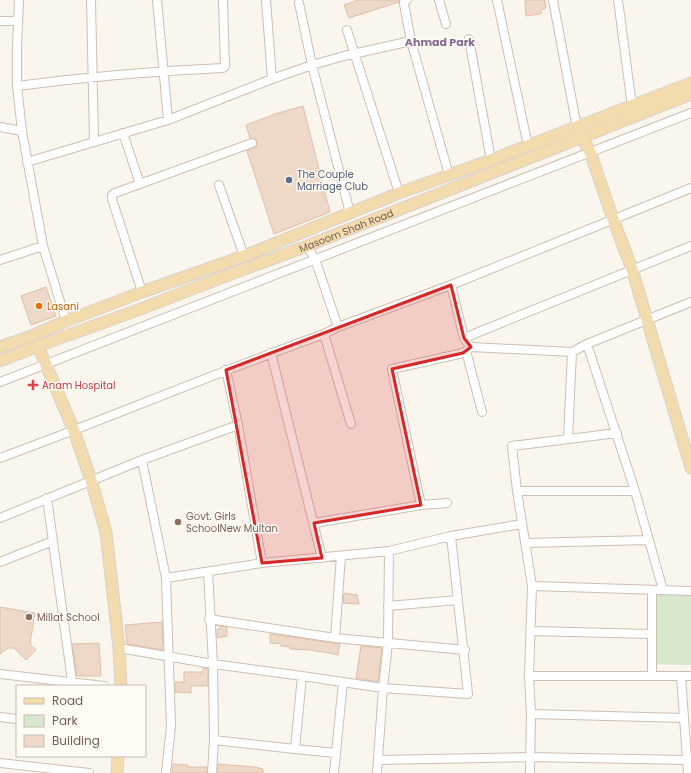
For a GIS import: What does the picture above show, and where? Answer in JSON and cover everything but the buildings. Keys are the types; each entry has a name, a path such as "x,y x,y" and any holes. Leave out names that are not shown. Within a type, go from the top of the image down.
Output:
{"main road":[{"name":"Masoom Shah Road","path":"0,347 137,294 244,256 399,193 577,128 691,83"},
{"name":"Masoom Shah Road","path":"0,361 312,244 691,94"},
{"path":"577,128 590,152 632,269 691,468"},
{"path":"137,294 138,310"},
{"path":"38,346 74,431 91,480 106,532 119,648 121,685"},
{"path":"117,773 118,757"}],"street":[{"path":"19,0 17,86 22,131 43,246 66,321"},
{"path":"91,0 94,142"},
{"path":"157,0 168,120"},
{"path":"17,86 92,76 164,70 222,68 225,66 223,0"},
{"path":"266,0 272,79"},
{"path":"407,0 404,4 411,41 449,175"},
{"path":"439,0 446,24"},
{"path":"497,0 528,146"},
{"path":"554,0 577,128"},
{"path":"618,0 632,106"},
{"path":"299,3 312,65 350,213"},
{"path":"0,21 18,21"},
{"path":"347,30 399,193"},
{"path":"469,39 491,160"},
{"path":"27,162 168,120 312,65 354,53 411,41"},
{"path":"0,382 691,113"},
{"path":"0,127 22,131"},
{"path":"123,133 140,184"},
{"path":"137,294 112,195 252,143"},
{"path":"219,185 244,256"},
{"path":"0,458 74,431 226,370 451,285 691,188"},
{"path":"311,229 315,259 338,327"},
{"path":"0,260 43,246"},
{"path":"464,338 691,246"},
{"path":"451,285 464,338 469,349 482,412"},
{"path":"421,505 392,369 463,353 469,349 572,352 587,344 691,302"},
{"path":"324,334 351,424"},
{"path":"587,344 635,491 663,590"},
{"path":"568,439 572,352"},
{"path":"271,353 322,558"},
{"path":"226,370 238,425 262,563"},
{"path":"0,518 142,460 238,425"},
{"path":"530,773 532,586 517,492 512,446 617,433"},
{"path":"142,460 166,578 171,726 166,773"},
{"path":"517,492 635,491"},
{"path":"47,498 72,681"},
{"path":"314,523 421,505 447,503"},
{"path":"166,578 262,563 389,551 451,536 522,524"},
{"path":"119,648 213,664 383,688 468,694 451,536"},
{"path":"525,543 649,540"},
{"path":"0,562 53,542"},
{"path":"377,773 388,643 389,551"},
{"path":"335,638 342,556"},
{"path":"208,572 209,619 213,664 214,740 212,773"},
{"path":"532,586 691,591"},
{"path":"652,590 652,676"},
{"path":"388,606 458,600"},
{"path":"209,619 335,638 464,650"},
{"path":"531,631 652,634"},
{"path":"0,674 98,685"},
{"path":"295,749 302,676"},
{"path":"530,676 691,676"},
{"path":"681,676 688,773"},
{"path":"334,773 343,682"},
{"path":"531,714 684,718"},
{"path":"0,717 16,719"},
{"path":"214,740 336,753"},
{"path":"378,760 530,758 687,760"},
{"path":"0,763 88,773"}],"highlighted area":[{"path":"451,285 464,338 471,347 463,353 392,369 421,505 314,523 322,558 262,563 226,370"}],"green space":[{"path":"648,590 691,592 691,665 649,664"}],"place":[{"name":"The Couple Marriage Club","path":"289,180"},
{"name":"Lasani","path":"39,306"},
{"name":"Anam Hospital","path":"33,385"},
{"name":"Govt. Girls SchoolNew Multan","path":"178,522"},
{"name":"Millat School","path":"29,617"}],"district":[{"name":"Ahmad Park","path":"440,42"}]}
